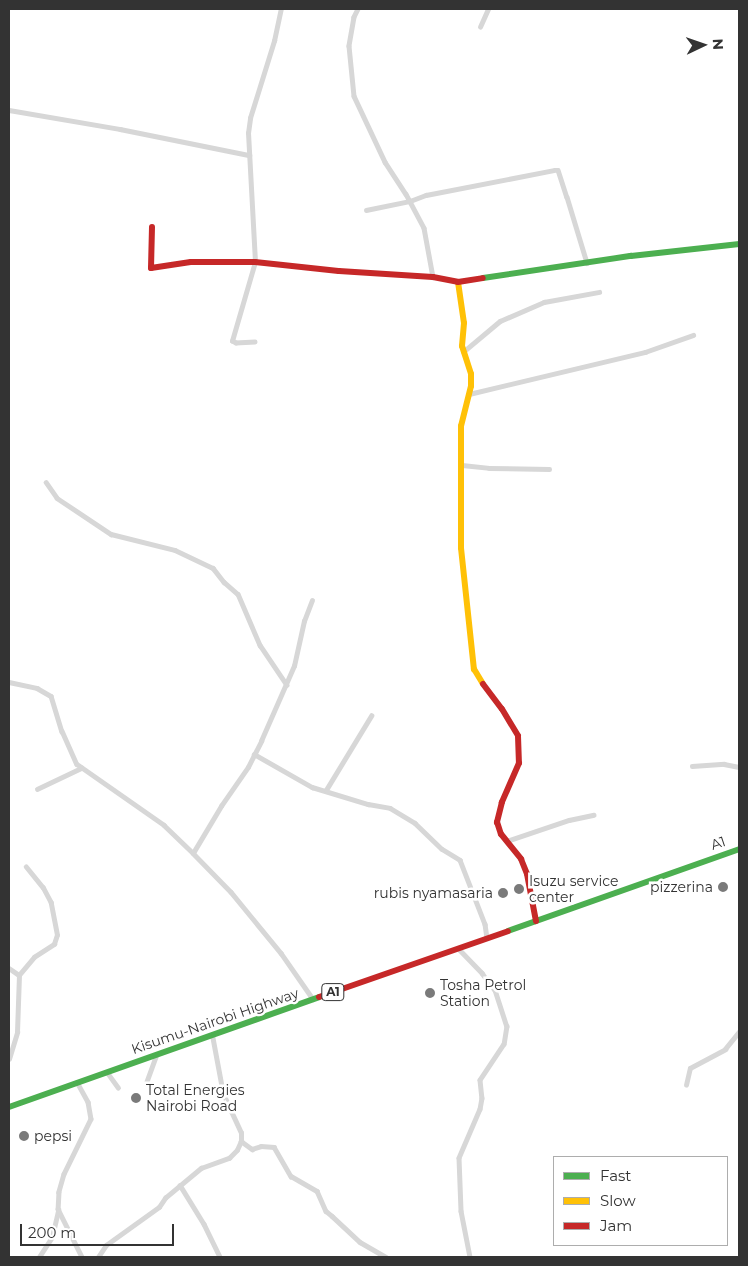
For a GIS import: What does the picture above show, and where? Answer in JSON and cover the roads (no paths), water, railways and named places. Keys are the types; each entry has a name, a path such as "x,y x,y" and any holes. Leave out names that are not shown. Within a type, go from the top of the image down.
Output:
{"main road":[{"path":"152,227 151,268 191,262 255,262 338,271 433,277 458,282 587,262 739,244"},
{"path":"458,282 463,308 462,346 471,374 469,394 461,426 461,561 470,622 474,669 480,681 518,736 520,750 515,776 498,815 499,829 521,859 527,874 536,921"},
{"name":"A1","path":"657,879 739,848"},
{"name":"Kisumu-Nairobi Highway","path":"9,1104 156,1055 657,879"}],"street":[{"path":"255,342 236,343 232,339 243,310 255,262 249,154 250,118 274,41 281,9"},
{"path":"358,9 354,17 348,46 354,96 385,162 410,201 424,228 433,277"},
{"path":"480,27 488,9"},
{"path":"9,110 249,154"},
{"path":"366,210 410,201 426,195 558,170 587,262"},
{"path":"463,352 500,321 544,302 599,292"},
{"path":"469,394 645,352 693,335"},
{"path":"462,465 489,468 549,469"},
{"path":"46,482 58,498 111,534 175,550 213,568 227,585 238,594 260,644 287,685"},
{"path":"193,853 254,754 287,685 294,666 304,621 312,600"},
{"path":"9,682 37,688 51,696 62,731 74,758 81,768 126,796 157,819 193,853 231,892 280,953 313,999"},
{"path":"326,790 370,716"},
{"path":"254,754 312,787 368,804 390,808 402,814 425,831 442,849 456,856 466,870 485,924 487,938"},
{"path":"692,766 724,764 739,768"},
{"path":"37,789 81,768"},
{"path":"508,841 569,820 593,815"},
{"path":"9,1059 17,1032 19,975 34,957 54,944 57,935 51,903 43,888 26,866"},
{"path":"458,948 482,972 495,990 507,1026 504,1044 480,1080 482,1098 480,1109 460,1158 461,1211 470,1257"},
{"path":"9,968 19,975"},
{"path":"686,1085 690,1068 725,1049 739,1032"},
{"path":"98,1257 106,1246 159,1207 165,1198 201,1168 229,1158 237,1150 241,1141 238,1124 223,1094 212,1035"},
{"path":"146,1083 156,1055"},
{"path":"106,1072 118,1087"},
{"path":"39,1257 52,1237 58,1209 58,1192 64,1174 91,1119 88,1102 77,1082"},
{"path":"241,1141 252,1149 261,1146 274,1147 291,1176 317,1191 326,1211 360,1242 386,1257"},
{"path":"180,1185 204,1224 218,1256"},
{"path":"58,1209 82,1257"}],"place":[{"name":"pizzerina","path":"723,887"},
{"name":"Isuzu service center","path":"519,889"},
{"name":"rubis nyamasaria","path":"503,893"},
{"name":"Tosha Petrol Station","path":"430,993"},
{"name":"Total Energies Nairobi Road","path":"136,1098"},
{"name":"pepsi","path":"24,1136"}]}
